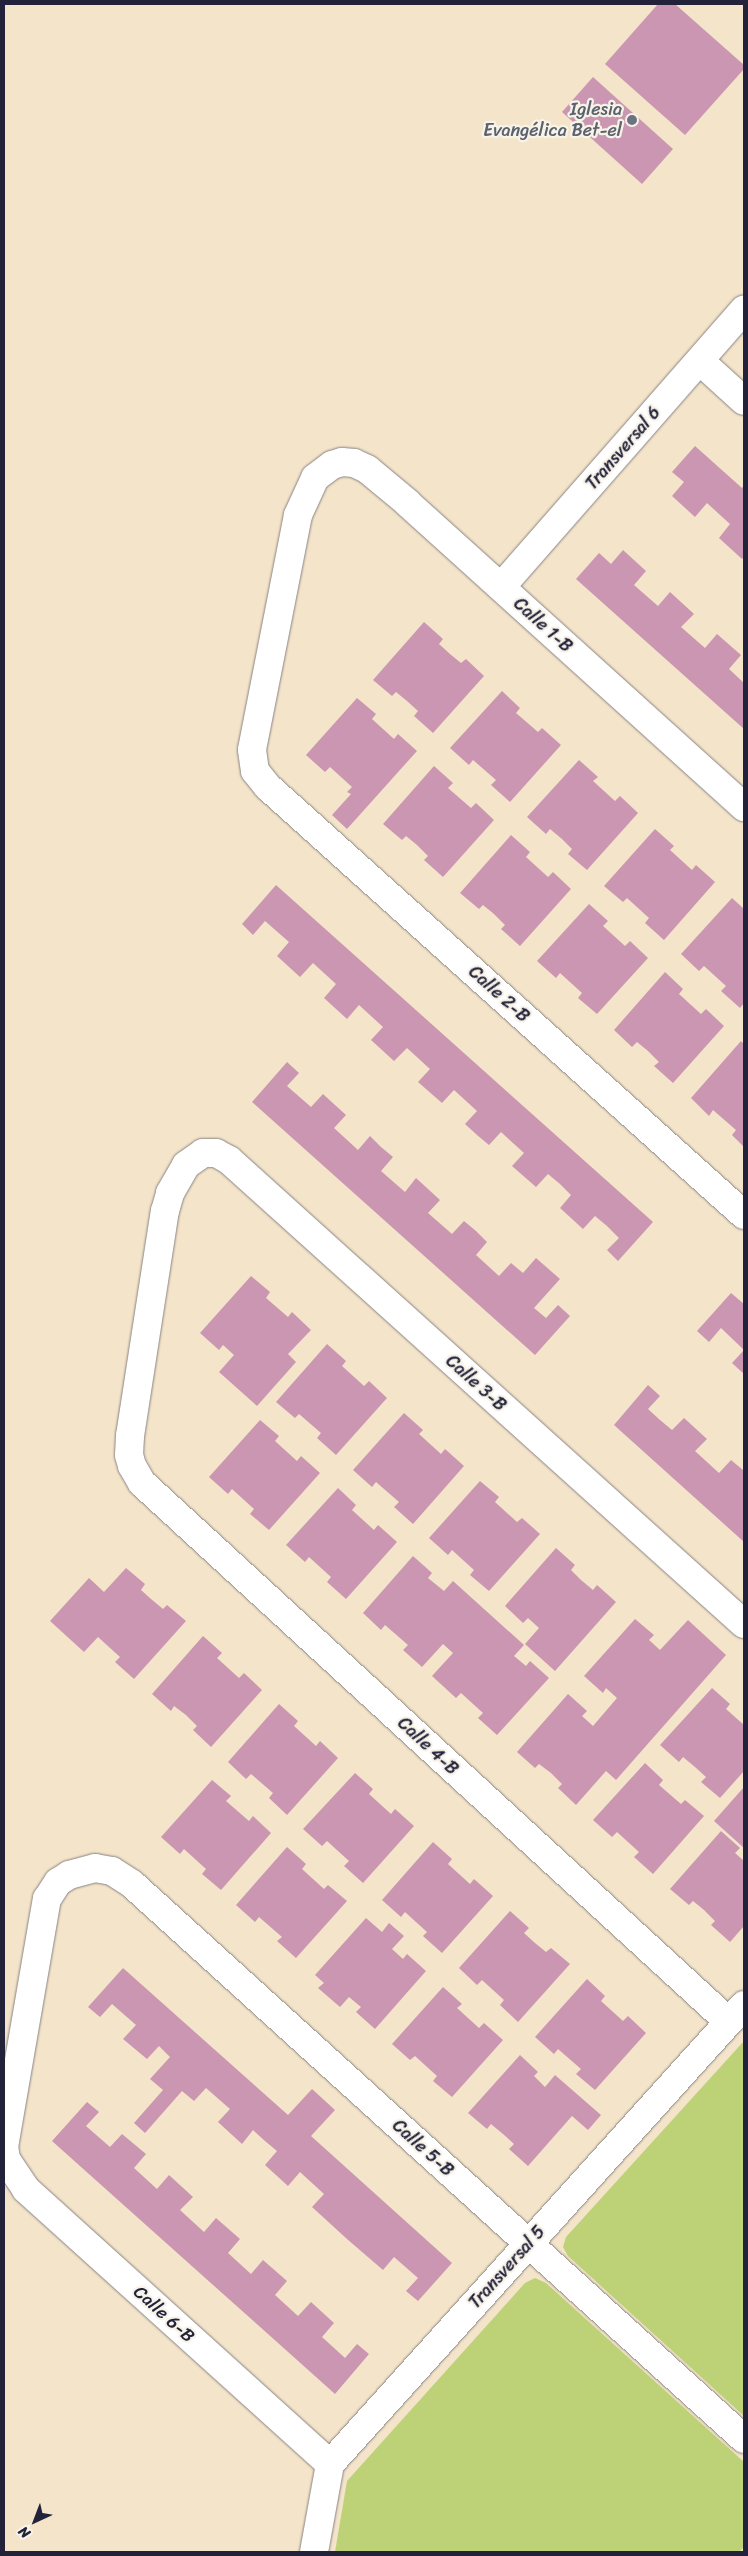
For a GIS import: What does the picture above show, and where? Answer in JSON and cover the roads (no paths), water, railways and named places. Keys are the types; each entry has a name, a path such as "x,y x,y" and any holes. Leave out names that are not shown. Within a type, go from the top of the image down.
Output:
{"street":[{"name":"Transversal 6","path":"501,587 744,309"},
{"path":"700,361 744,401"},
{"name":"Calle 1-B","path":"255,771 252,750 298,515 315,478 332,465 342,462 354,463 367,469 501,587 744,807"},
{"name":"Calle 2-B","path":"255,771 268,787 744,1215"},
{"name":"Calle 3-B","path":"132,1466 129,1455 130,1436 165,1211 179,1174 194,1157 203,1153 216,1153 228,1160 744,1624"},
{"name":"Calle 4-B","path":"132,1466 142,1483 736,2013"},
{"name":"Calle 5-B","path":"6,2159 4,2147 48,1899 58,1882 69,1875 96,1868 112,1871 132,1884 744,2439"},
{"name":"Transversal 5","path":"330,2464 736,2013"},
{"name":"Calle 6-B","path":"6,2159 26,2189 330,2464"},
{"path":"314,2552 330,2464"}],"place":[{"name":"Iglesia Evangélica Bet-el","path":"632,120"}]}
